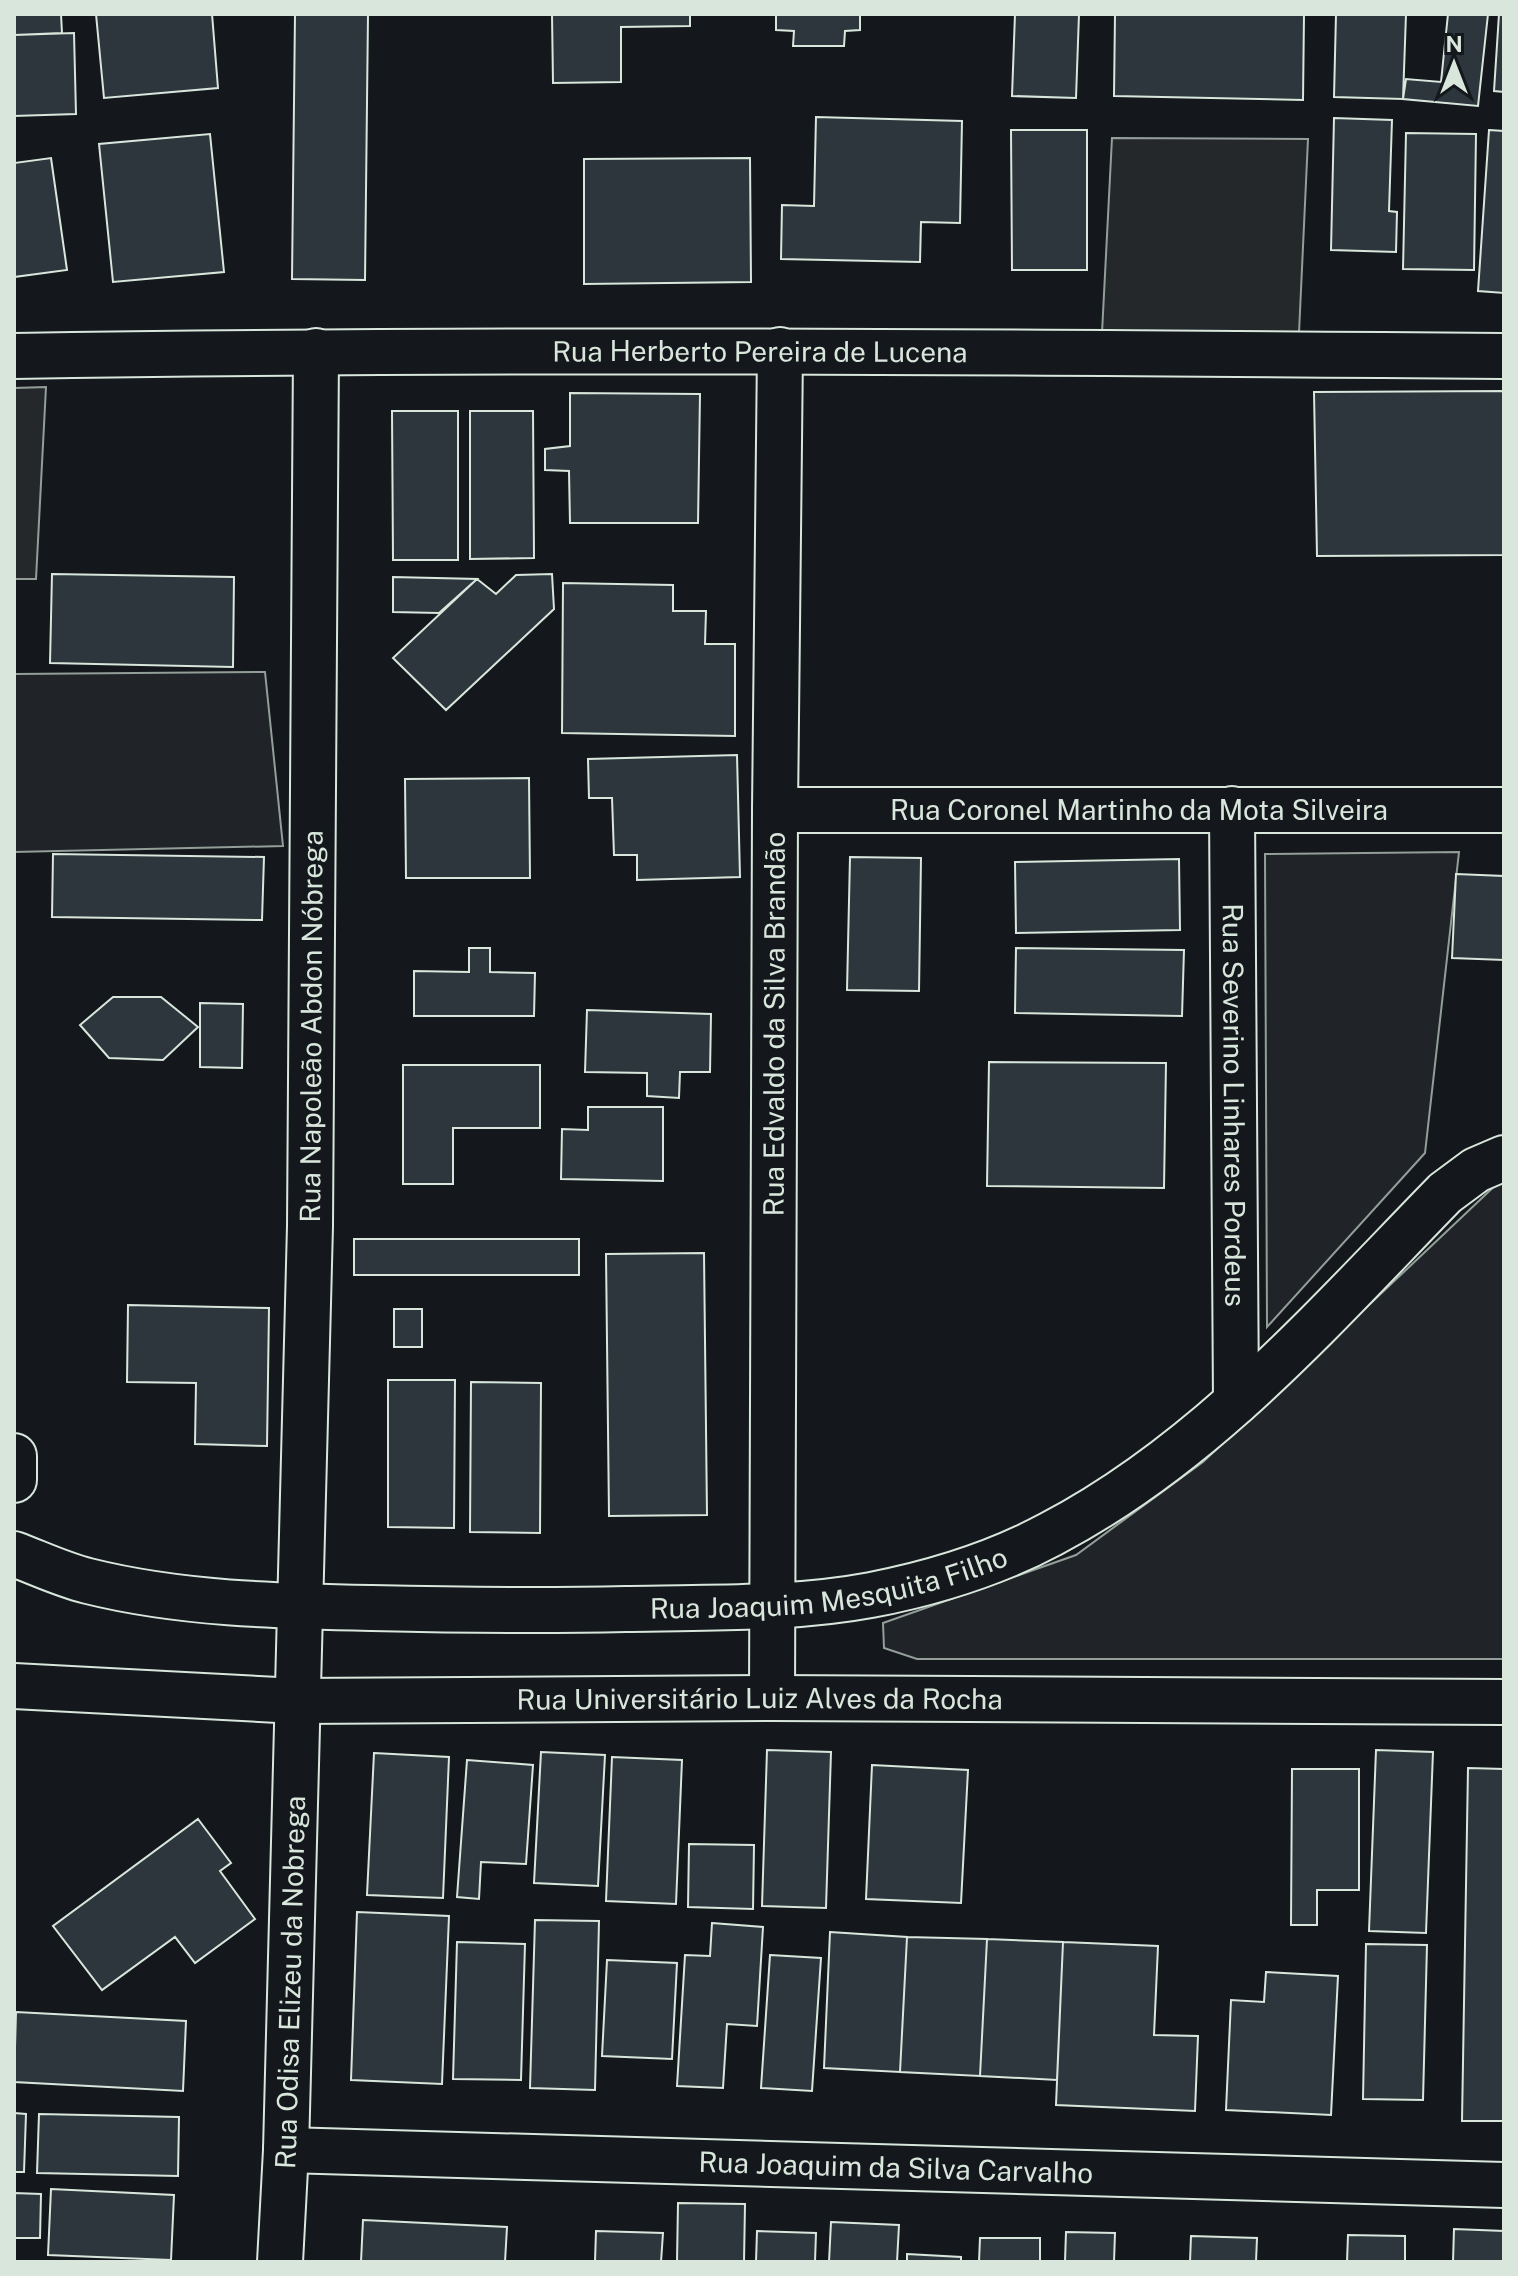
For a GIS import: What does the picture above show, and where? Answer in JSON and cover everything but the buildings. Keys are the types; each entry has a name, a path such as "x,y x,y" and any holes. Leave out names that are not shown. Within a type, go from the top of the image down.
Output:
{"street":[{"name":"Rua Herberto Pereira de Lucena","path":"14,356 316,351 780,350 1504,356"},
{"name":"Rua Edvaldo da Silva Brandão","path":"772,1698 780,350"},
{"name":"Rua Napoleão Abdon Nóbrega","path":"297,1701 302,1607 310,1210 316,351"},
{"name":"Rua Severino Linhares Pordeus","path":"1232,809 1236,1402"},
{"name":"Rua Coronel Martinho da Mota Silveira","path":"775,810 1504,810"},
{"name":"Rua Joaquim Mesquita Filho","path":"14,1554 87,1581 176,1597 302,1607 537,1612 771,1606 868,1595 938,1579 999,1558 1052,1534 1164,1462 1236,1402 1445,1193 1476,1170 1504,1158"},
{"path":"14,1456 14,1480"},
{"name":"Rua Universitário Luiz Alves da Rocha","path":"14,1686 297,1701 772,1698 1504,1702"},
{"name":"Rua Odisa Elizeu da Nobrega","path":"280,2262 286,2150 297,1701"},
{"name":"Rua Joaquim da Silva Carvalho","path":"286,2150 1504,2185"}],"shaded area":[{"path":"1112,138 1308,139 1299,333 1102,333"},
{"path":"46,387 36,579 14,579 14,388"},
{"path":"265,672 283,846 14,852 14,674"},
{"path":"1459,852 1425,1153 1267,1327 1265,854"},
{"path":"1504,1180 1504,1659 917,1659 884,1648 883,1623 1076,1555 1203,1462"}]}
